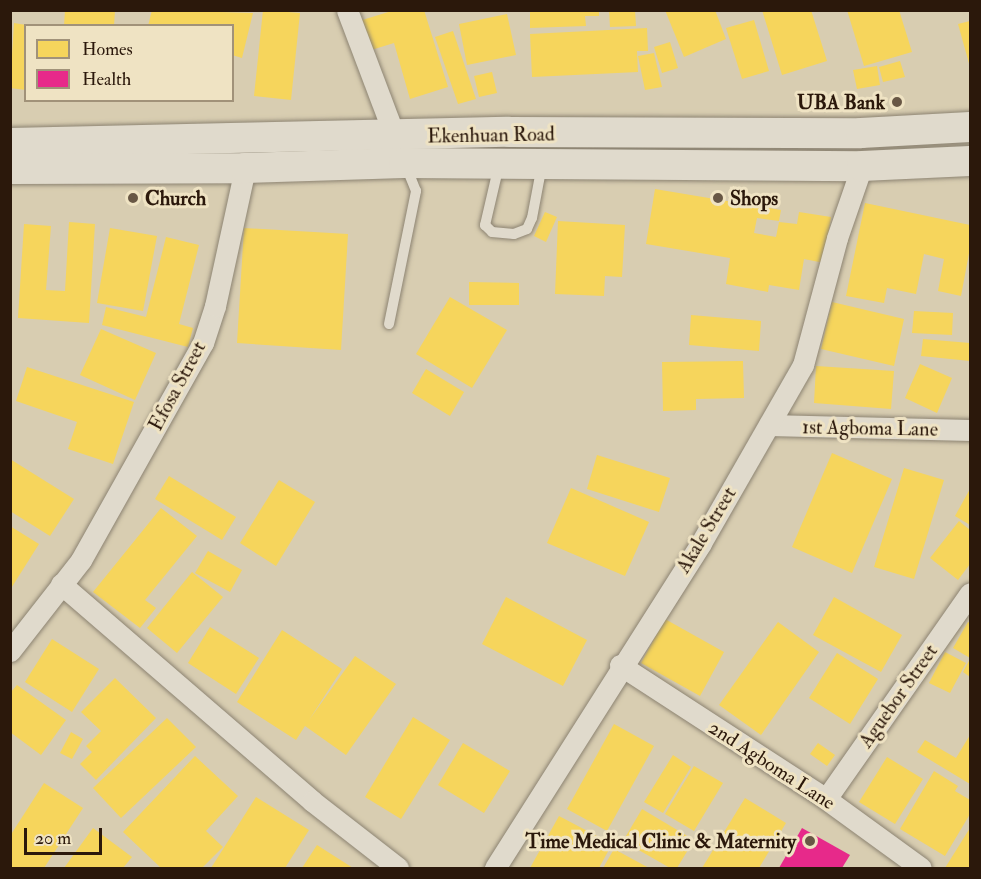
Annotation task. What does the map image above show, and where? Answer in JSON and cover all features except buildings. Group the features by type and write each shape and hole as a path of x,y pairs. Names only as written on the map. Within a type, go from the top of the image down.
{"main road":[{"name":"Ekenhuan Road","path":"10,169 245,168 400,150 509,132 861,133 970,127"},
{"name":"Ekenhuan Road","path":"10,143 400,150 542,165 862,166 970,161"}],"street":[{"path":"347,10 400,150"},
{"name":"Akale Street","path":"495,868 620,665 700,543 803,365 837,238 862,166"},
{"name":"Efosa Street","path":"10,651 81,560 202,343 215,306 245,168"},
{"name":"1st Agboma Lane","path":"769,425 970,430"},
{"path":"61,584 312,801 398,868"},
{"name":"Aguebor Street","path":"826,799 970,593"},
{"name":"2nd Agboma Lane","path":"620,665 826,799 921,868"}],"lane":[{"path":"389,324 416,191 400,150"},
{"path":"500,162 485,225 492,232 514,234 526,229 532,218 542,165"}],"place":[{"name":"UBA Bank","path":"897,102"},
{"name":"Church","path":"133,198"},
{"name":"Shops","path":"718,198"},
{"name":"Time Medical Clinic & Maternity","path":"810,841"}]}
